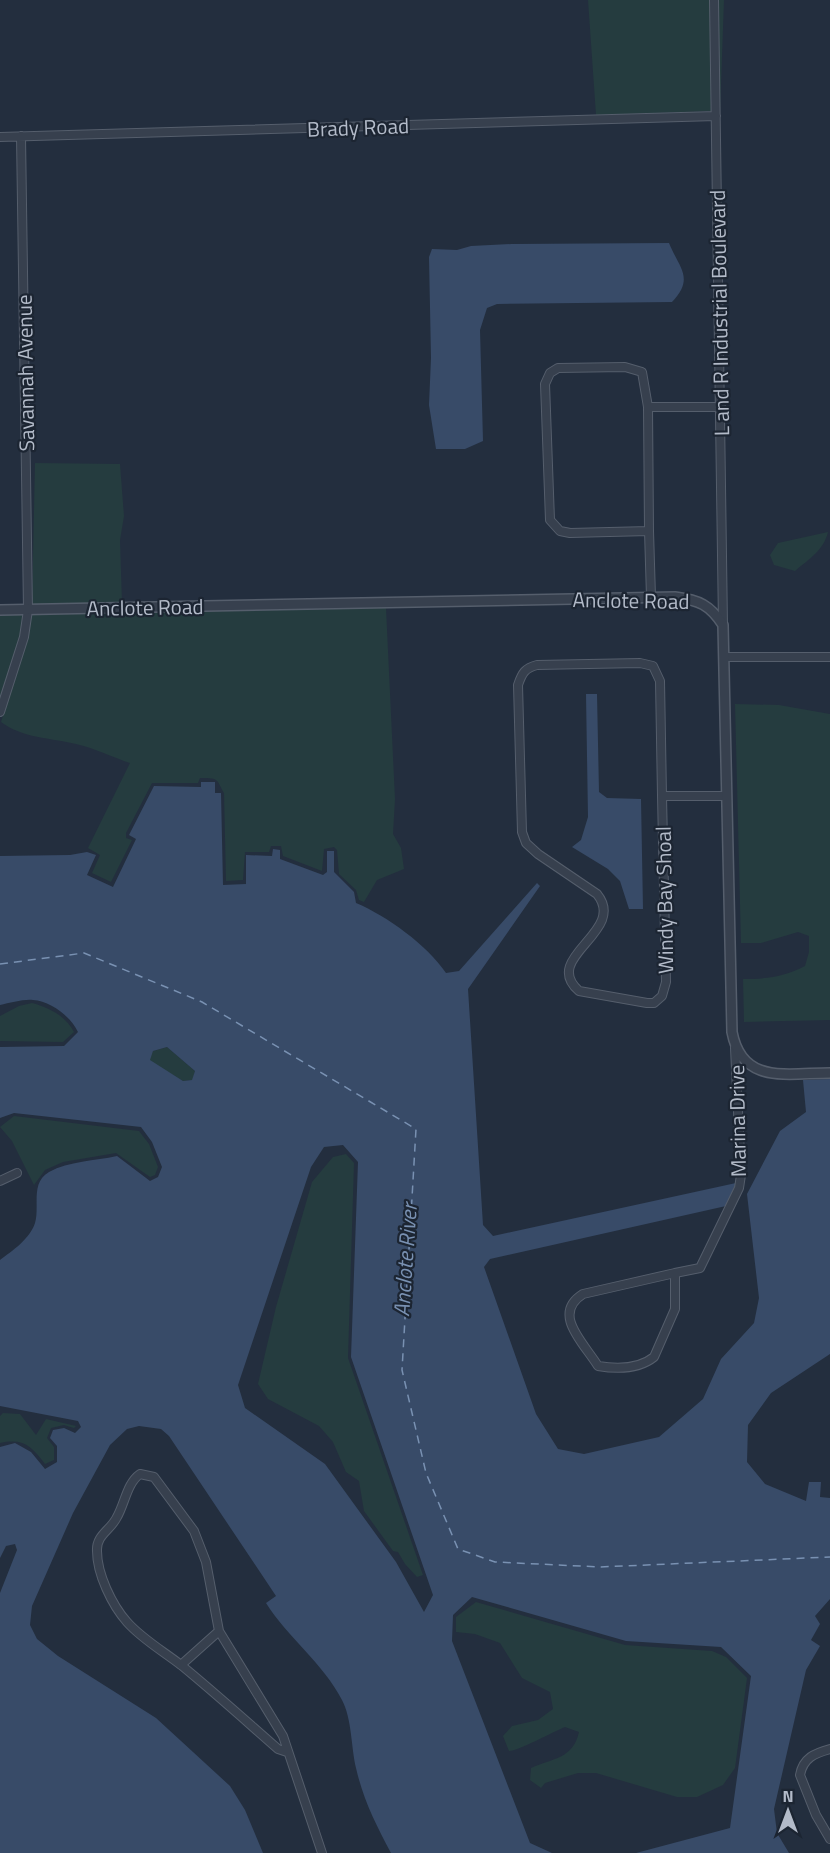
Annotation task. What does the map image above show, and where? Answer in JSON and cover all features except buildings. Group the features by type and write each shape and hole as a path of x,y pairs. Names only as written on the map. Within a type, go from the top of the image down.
{"street":[{"name":"L and R Industrial Boulevard","path":"714,0 723,625"},
{"name":"Brady Road","path":"0,137 716,116"},
{"name":"Savannah Avenue","path":"0,712 24,637 28,610 21,136"},
{"path":"649,531 570,533 554,527 549,511 545,384 550,373 558,368 636,368 645,378 648,407 651,597"},
{"path":"648,407 721,407"},
{"name":"Anclote Road","path":"0,610 651,597 696,599 708,605 723,625"},
{"path":"723,625 732,1032 735,1048 743,1060 753,1068 779,1073 830,1073"},
{"path":"725,657 830,657"},
{"name":"Windy Bay Shoal","path":"640,663 653,666 660,681 662,796 666,982 662,996 654,1004 647,1004 579,991 568,976 570,966 606,916 605,903 597,894 538,854 526,843 522,832 518,685 528,667 640,663"},
{"name":"Windy Bay Shoal","path":"662,796 727,796"},
{"name":"Marina Drive","path":"675,1273 675,1309 654,1357 648,1363 615,1369 598,1366 570,1323 567,1310 572,1301 583,1294 675,1273 700,1268 729,1210 741,1175 735,1048"},
{"path":"0,1181 17,1173"},
{"path":"287,1752 278,1749 125,1620 99,1566 96,1550 99,1539 115,1522 129,1486 140,1474 154,1477 194,1531 206,1562 219,1631 283,1736 322,1853"},
{"path":"181,1665 219,1631"},
{"path":"830,1749 815,1754 802,1768 801,1783 830,1839"}],"green space":[{"path":"588,0 710,0 712,111 596,115"},
{"path":"718,0 724,0 720,114"},
{"path":"35,463 120,464 124,516 120,540 122,603 32,605"},
{"path":"828,532 819,549 795,571 774,565 770,555 778,543"},
{"path":"386,608 395,799 393,834 401,848 404,869 377,880 364,902 359,900 356,890 339,874 337,850 334,847 324,849 322,871 283,856 281,846 271,846 269,852 245,852 243,880 226,881 224,793 217,781 211,779 200,778 198,783 152,783 126,833 126,838 132,840 111,882 92,873 100,855 88,848 130,763 83,746 27,734 1,722 28,638 32,614"},
{"path":"24,614 20,636 0,698 0,615"},
{"path":"735,704 779,705 830,714 830,1020 744,1022 743,979 775,977 805,966 809,952 809,936 798,932 761,943 741,943"},
{"path":"32,1003 56,1013 71,1026 74,1032 63,1042 0,1041 0,1016 19,1006"},
{"path":"167,1047 195,1071 193,1080 183,1081 149,1061 153,1051"},
{"path":"14,1116 139,1131 149,1144 158,1167 155,1175 150,1177 116,1153 63,1162 45,1170 34,1185 12,1141 0,1127"},
{"path":"346,1154 354,1163 348,1358 423,1575 417,1577 398,1552 393,1551 364,1511 359,1481 346,1472 333,1442 319,1426 268,1399 258,1384 276,1307 312,1182 333,1157"},
{"path":"3,1413 20,1414 36,1435 46,1419 76,1426 74,1428 64,1425 51,1428 47,1438 54,1447 54,1460 45,1464 26,1445 15,1442 0,1443 0,1416"},
{"path":"476,1602 625,1645 712,1651 726,1657 747,1678 735,1768 723,1785 697,1797 677,1797 596,1773 578,1773 545,1783 541,1788 530,1780 531,1768 567,1753 576,1741 579,1732 565,1727 528,1745 509,1751 503,1736 512,1726 538,1720 553,1709 550,1692 522,1678 500,1643 475,1634 456,1632 456,1617"}],"water":[{"path":"669,243 684,279 679,294 672,302 497,304 487,308 480,330 483,441 465,449 436,449 429,405 431,358 429,257 432,249 457,250 471,246 512,244"},
{"path":"586,694 597,694 599,792 607,798 641,799 643,909 629,909 620,881 608,869 572,847 581,840 588,817"},
{"name":"Anclote River","path":"201,782 215,782 215,793 221,793 223,885 246,884 246,855 272,856 273,849 280,850 280,859 323,875 327,872 327,851 334,851 334,872 354,892 356,903 406,932 438,962 446,973 459,971 537,883 540,886 468,989 483,1225 493,1236 736,1183 726,1206 490,1259 484,1267 536,1414 558,1449 584,1454 659,1437 703,1399 721,1359 754,1323 759,1298 747,1194 780,1131 806,1112 803,1080 830,1079 830,1354 771,1393 748,1425 747,1462 765,1484 806,1501 809,1482 821,1482 820,1497 830,1498 830,1599 815,1616 820,1624 811,1640 820,1646 806,1670 774,1809 777,1833 789,1853 636,1853 730,1828 751,1676 721,1647 626,1641 472,1597 453,1615 452,1641 530,1843 552,1853 391,1853 362,1790 354,1760 348,1716 342,1700 325,1674 284,1628 266,1603 276,1596 169,1436 161,1429 139,1426 127,1429 110,1445 73,1513 32,1606 30,1625 37,1639 58,1656 156,1718 230,1786 245,1810 263,1853 0,1853 0,1593 17,1550 15,1544 6,1546 0,1558 0,1447 15,1443 31,1452 45,1469 57,1462 57,1446 50,1438 53,1430 64,1428 75,1433 81,1427 78,1421 0,1406 0,1260 20,1244 33,1229 39,1182 49,1172 74,1163 117,1156 150,1181 158,1177 162,1167 152,1142 141,1127 14,1113 0,1118 0,1047 64,1046 78,1032 65,1016 47,1003 29,1000 0,1005 0,856 70,855 87,852 96,855 87,875 113,887 136,839 129,835 154,786 201,787","holes":["167,1047 195,1071 192,1080 183,1081 150,1060 153,1051","343,1145 358,1162 351,1357 433,1595 424,1612 396,1562 325,1464 245,1408 238,1385 311,1167 324,1147"]}],"ferry route":[{"path":"0,964 84,953 202,1002 416,1129 402,1370 426,1473 458,1549 495,1562 600,1567 830,1557"}]}
